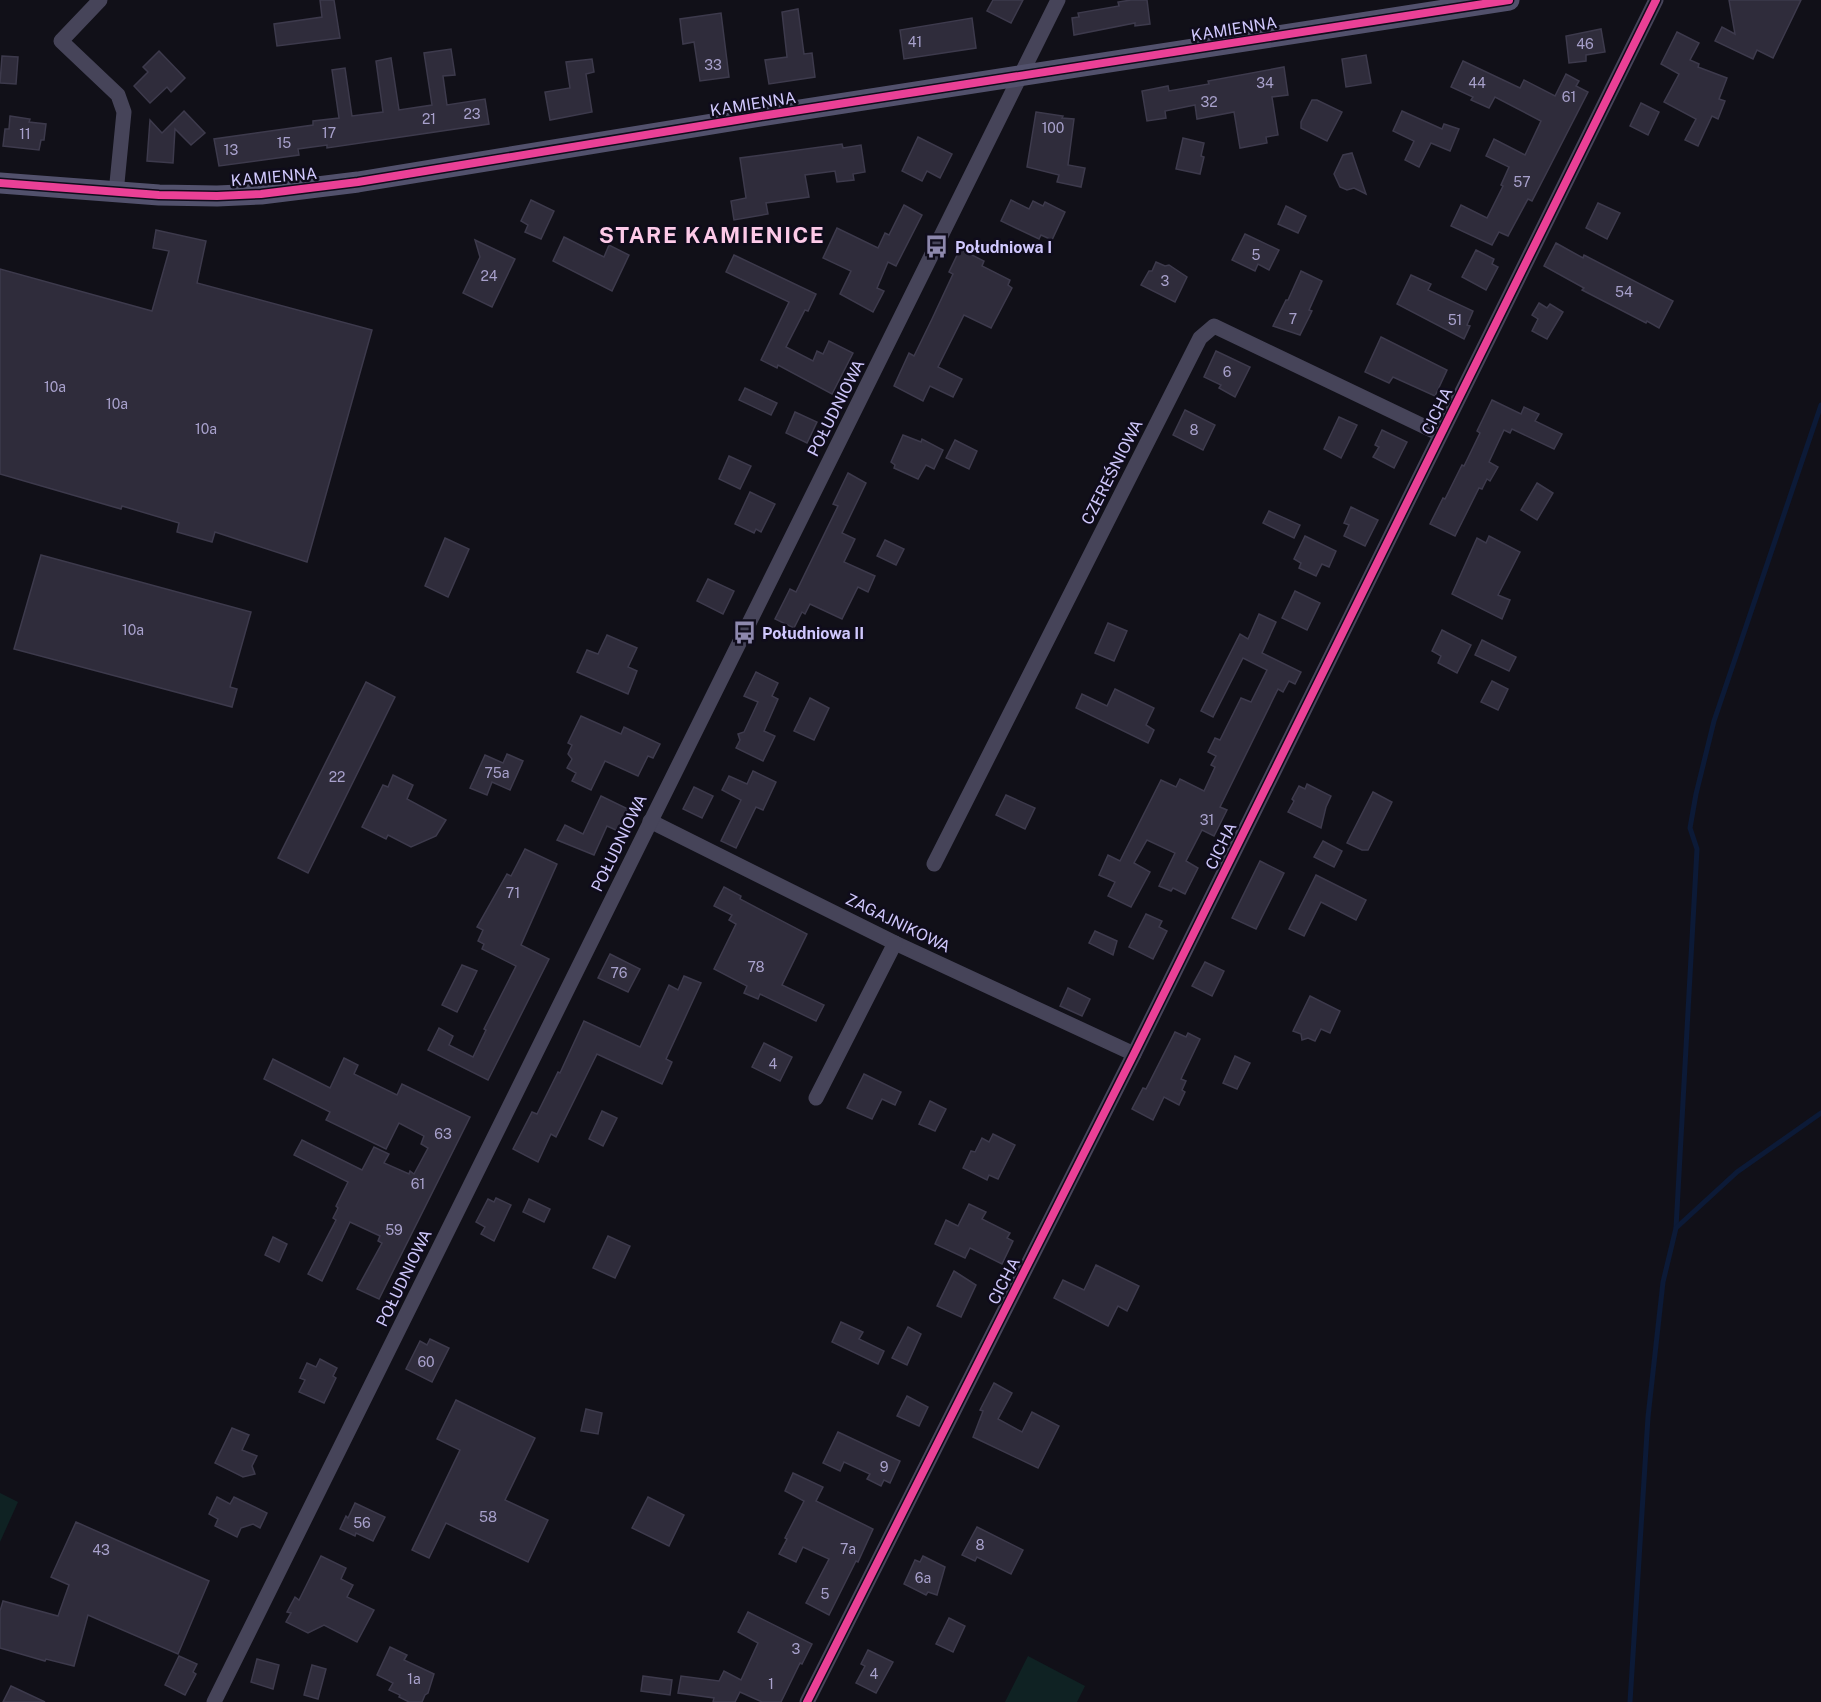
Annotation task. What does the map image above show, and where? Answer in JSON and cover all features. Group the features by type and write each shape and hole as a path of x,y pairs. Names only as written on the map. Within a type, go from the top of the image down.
{"street":[{"path":"100,0 61,41 118,95 124,112 116,193"},
{"name":"POŁUDNIOWA","path":"216,1702 1058,0"},
{"name":"KAMIENNA","path":"0,183 159,195 261,194 358,182 1509,0"},
{"name":"CICHA","path":"807,1702 1134,1054 1656,0"},
{"name":"CZEREŚNIOWA","path":"934,864 1200,338 1207,330 1214,326 1440,434"},
{"name":"ZAGAJNIKOWA","path":"650,821 895,943 1134,1054"},
{"path":"816,1098 895,943"}],"green space":[{"path":"0,1493 18,1502 0,1542"},
{"path":"1028,1656 1085,1686 1077,1702 1005,1702"}],"building":[{"path":"320,0 334,0 340,38 277,46 274,24 322,17"},
{"path":"993,0 1023,0 1011,23 987,11"},
{"path":"1147,0 1150,24 1135,26 1135,23 1074,35 1072,18 1079,17 1078,13 1119,6 1118,2"},
{"path":"1729,0 1801,0 1773,58 1757,50 1753,59 1715,41 1722,27 1735,34"},
{"path":"798,9 804,54 812,53 815,77 769,84 765,60 787,57 782,12"},
{"path":"721,13 729,77 700,81 694,42 683,44 680,19"},
{"path":"972,18 976,48 904,59 900,30"},
{"path":"1601,29 1605,52 1586,55 1586,61 1569,63 1566,36"},
{"path":"1677,32 1699,43 1690,60 1699,64 1698,67 1727,78 1719,99 1725,101 1718,119 1712,116 1698,146 1685,140 1696,119 1664,102 1679,74 1661,64"},
{"path":"451,49 455,75 443,76 447,105 485,99 489,124 327,148 327,145 298,149 299,155 219,166 214,139 313,125 313,121 339,118 332,70 345,68 352,116 383,112 376,61 391,58 399,110 432,105 424,53"},
{"path":"159,51 185,78 171,92 167,87 150,103 134,86 148,72 143,67"},
{"path":"1366,55 1371,83 1346,87 1342,59"},
{"path":"2,56 18,57 16,84 0,83"},
{"path":"592,59 594,72 586,74 592,112 550,120 545,92 570,88 566,62"},
{"path":"1463,61 1520,88 1524,80 1555,96 1566,74 1579,81 1576,86 1588,92 1532,201 1528,199 1508,236 1499,232 1492,245 1451,226 1461,205 1487,218 1503,186 1501,185 1509,167 1486,156 1494,139 1525,155 1541,121 1495,97 1489,108 1471,100 1473,97 1451,87"},
{"path":"1284,67 1288,95 1272,97 1278,135 1266,137 1267,143 1240,148 1234,112 1197,119 1195,105 1165,111 1166,118 1147,121 1142,91 1168,86 1169,91 1209,84 1208,81"},
{"path":"1312,100 1317,100 1342,112 1327,141 1301,128 1301,122"},
{"path":"1641,103 1659,112 1648,135 1630,126"},
{"path":"184,111 205,133 191,145 175,129 173,163 147,161 150,120 162,133"},
{"path":"1402,111 1442,129 1444,124 1459,129 1450,151 1431,143 1419,167 1405,160 1414,141 1393,131"},
{"path":"1036,112 1074,119 1068,165 1085,168 1081,187 1057,182 1059,175 1027,167"},
{"path":"10,116 46,124 44,140 41,140 39,150 3,146 5,129 9,129"},
{"path":"918,137 952,154 940,178 927,171 922,181 902,171"},
{"path":"1183,138 1204,143 1200,174 1176,169"},
{"path":"842,144 843,148 861,145 865,172 853,174 854,180 837,182 835,171 805,175 809,197 766,203 768,214 734,220 731,201 746,198 740,158"},
{"path":"1352,153 1366,194 1354,188 1347,190 1340,187 1334,174 1343,155"},
{"path":"531,200 554,211 541,239 525,232 528,225 521,221"},
{"path":"1011,200 1029,209 1033,201 1043,206 1045,202 1065,212 1052,240 1041,235 1039,239 1001,221"},
{"path":"1598,203 1620,213 1607,239 1586,228"},
{"path":"904,205 922,215 896,266 888,262 877,288 884,291 873,312 840,294 851,271 823,258 837,228 878,248 885,233 889,235"},
{"path":"1286,206 1306,216 1298,233 1278,224"},
{"path":"156,230 206,241 197,283 372,330 307,562 215,532 212,542 177,532 179,523 122,506 121,509 0,474 0,269 152,311 169,251 153,248"},
{"path":"1245,234 1279,250 1269,270 1258,264 1255,271 1232,260"},
{"path":"564,237 604,257 609,245 629,255 612,291 553,261"},
{"path":"475,240 515,259 492,307 463,293 480,257"},
{"path":"1556,243 1673,301 1659,328 1582,290 1584,288 1544,266"},
{"path":"960,249 984,261 982,266 1010,280 1008,285 1012,288 991,328 964,315 938,367 962,379 953,397 930,386 923,401 894,386 909,353 914,356 932,319 953,274 949,272"},
{"path":"1476,250 1494,259 1492,264 1498,267 1486,290 1462,277"},
{"path":"734,255 816,294 786,347 813,361 817,351 823,354 829,341 853,353 832,394 778,365 777,368 761,360 789,302 726,272"},
{"path":"1156,262 1165,266 1169,265 1187,277 1175,302 1141,285"},
{"path":"1301,271 1322,281 1309,310 1312,311 1300,335 1273,326"},
{"path":"1411,275 1431,284 1428,290 1473,311 1464,339 1397,304"},
{"path":"1539,303 1547,308 1550,304 1563,312 1547,339 1532,331 1538,319 1532,315"},
{"path":"1381,337 1447,370 1435,396 1393,377 1389,383 1365,372"},
{"path":"1216,351 1250,367 1235,397 1219,388 1221,385 1204,377"},
{"path":"745,388 777,403 771,415 739,400"},
{"path":"1492,400 1521,414 1524,407 1539,414 1535,421 1562,434 1554,449 1512,429 1510,433 1504,430 1489,462 1498,467 1490,481 1487,479 1482,489 1479,488 1455,536 1430,524 1462,465 1464,466 1480,433 1477,431"},
{"path":"1185,410 1215,425 1203,450 1173,435"},
{"path":"795,412 817,422 807,443 786,433"},
{"path":"1339,417 1357,425 1341,458 1324,449"},
{"path":"1382,430 1407,442 1394,468 1373,457 1379,447 1375,445"},
{"path":"903,435 921,442 922,439 943,450 934,469 926,465 918,479 894,468 895,465 891,462"},
{"path":"955,440 977,451 969,469 946,458"},
{"path":"729,456 751,466 740,489 719,479"},
{"path":"848,473 866,483 842,533 855,539 844,562 875,576 868,592 858,587 842,619 810,604 805,614 802,612 794,628 775,619 790,589 796,592 838,506 833,504"},
{"path":"1537,483 1553,493 1537,520 1521,510"},
{"path":"750,492 775,504 761,532 756,529 754,533 735,524"},
{"path":"1351,507 1378,520 1365,546 1344,536 1349,525 1344,523"},
{"path":"1269,511 1300,525 1294,538 1263,523"},
{"path":"1305,536 1336,551 1329,567 1322,564 1316,576 1299,568 1301,563 1294,559"},
{"path":"1489,536 1520,552 1498,595 1510,600 1502,619 1452,594 1477,538 1486,543"},
{"path":"445,538 469,549 448,597 425,586"},
{"path":"885,540 904,549 896,565 877,556"},
{"path":"41,555 251,612 230,687 237,689 232,707 14,649"},
{"path":"708,579 734,591 723,614 697,601"},
{"path":"1295,591 1320,603 1307,630 1282,618"},
{"path":"1259,614 1276,622 1262,653 1301,672 1295,684 1289,681 1283,692 1278,689 1220,807 1227,810 1214,836 1202,830 1186,861 1198,868 1185,894 1173,888 1171,891 1159,886 1175,853 1147,840 1134,863 1150,872 1131,907 1108,896 1115,882 1099,875 1108,855 1120,861 1161,780 1176,787 1180,779 1204,791 1215,767 1211,765 1216,756 1208,752 1215,738 1220,740 1241,698 1251,702 1267,670 1243,658 1213,717 1201,711 1240,634 1248,639"},
{"path":"1108,623 1127,631 1114,661 1095,653"},
{"path":"1442,630 1471,645 1457,673 1438,663 1441,656 1432,651"},
{"path":"607,635 637,648 628,667 637,671 628,694 577,672 587,650 598,654"},
{"path":"1482,640 1516,657 1509,671 1475,655"},
{"path":"756,672 778,683 772,696 778,699 764,731 775,736 763,761 736,748 740,740 738,734 744,732 758,702 744,696"},
{"path":"1492,681 1508,689 1498,710 1481,702"},
{"path":"366,682 395,697 308,873 278,858"},
{"path":"1115,689 1154,708 1146,725 1154,730 1148,743 1076,708 1082,694 1107,706"},
{"path":"810,698 829,708 814,740 794,731"},
{"path":"581,716 621,734 624,727 660,744 653,758 648,756 638,776 605,761 591,790 572,781 576,773 567,768 572,759 568,754 572,745 568,743"},
{"path":"507,754 523,761 510,790 492,782 487,795 470,788 485,755 503,763"},
{"path":"753,771 776,782 763,810 756,807 736,848 721,841 741,800 722,790 729,776 747,784"},
{"path":"393,775 413,785 407,799 446,820 436,836 411,847 388,835 386,839 362,827 383,785 388,787"},
{"path":"1307,784 1331,796 1321,828 1288,812 1299,786 1305,789"},
{"path":"694,787 713,796 702,818 683,809"},
{"path":"1373,792 1392,802 1368,850 1362,850 1347,843"},
{"path":"1006,795 1035,808 1025,829 996,815"},
{"path":"601,796 628,809 618,831 607,826 594,855 557,840 565,825 583,834"},
{"path":"1323,841 1342,851 1334,867 1314,857"},
{"path":"525,849 557,864 521,945 549,959 488,1080 428,1050 439,1028 453,1036 449,1045 473,1057 486,1030 484,1029 516,966 482,949 484,944 478,941 483,930 477,927 507,874 511,876"},
{"path":"1260,861 1284,873 1256,929 1232,918"},
{"path":"1316,875 1366,900 1356,920 1321,902 1304,936 1289,929"},
{"path":"724,887 741,896 740,899 807,934 782,985 824,1005 816,1021 760,994 758,999 744,993 747,986 714,969 736,924 729,920 732,915 714,906"},
{"path":"1146,914 1162,921 1159,927 1167,931 1153,959 1129,947"},
{"path":"1095,931 1117,941 1113,955 1089,943"},
{"path":"610,954 640,969 628,992 598,978"},
{"path":"1205,962 1224,971 1212,996 1192,986"},
{"path":"462,965 477,971 457,1012 442,1005"},
{"path":"684,976 701,983 666,1059 672,1062 662,1084 597,1054 556,1137 551,1134 538,1162 513,1149 532,1112 537,1114 558,1072 560,1073 584,1021 640,1047 669,985 678,990"},
{"path":"1068,988 1090,999 1082,1016 1060,1006"},
{"path":"1310,996 1340,1011 1330,1033 1321,1029 1315,1041 1308,1038 1302,1040 1301,1034 1293,1031"},
{"path":"1175,1032 1186,1037 1188,1033 1200,1039 1181,1079 1186,1081 1182,1090 1185,1092 1179,1105 1164,1097 1153,1120 1132,1109 1143,1088 1146,1089"},
{"path":"764,1043 792,1057 780,1081 752,1067"},
{"path":"1235,1056 1250,1063 1237,1089 1223,1083"},
{"path":"344,1058 358,1065 354,1074 397,1095 402,1084 470,1117 379,1299 357,1289 382,1243 378,1241 380,1236 350,1222 322,1281 308,1274 336,1220 333,1218 338,1208 336,1206 348,1182 294,1155 302,1140 362,1170 374,1147 389,1154 384,1163 414,1174 428,1148 421,1144 424,1136 399,1123 386,1149 326,1120 330,1112 264,1079 273,1059 330,1088"},
{"path":"864,1074 901,1092 895,1105 882,1099 872,1119 847,1108"},
{"path":"930,1101 946,1109 935,1131 919,1124"},
{"path":"602,1111 617,1118 603,1146 589,1139"},
{"path":"993,1134 1015,1145 998,1179 989,1175 987,1180 963,1168 971,1151 975,1152 982,1138 989,1142"},
{"path":"496,1198 511,1205 494,1241 481,1234 485,1227 476,1222 488,1199 494,1202"},
{"path":"529,1199 550,1209 544,1222 523,1212"},
{"path":"969,1204 986,1212 982,1219 1010,1233 1007,1238 1013,1241 1002,1264 970,1248 965,1258 935,1244 946,1220 958,1226"},
{"path":"608,1236 630,1246 615,1278 593,1268"},
{"path":"273,1237 287,1244 279,1262 265,1255"},
{"path":"1096,1265 1139,1286 1127,1311 1118,1306 1108,1326 1054,1298 1063,1280 1084,1290"},
{"path":"954,1271 976,1285 961,1317 937,1306"},
{"path":"841,1322 863,1332 859,1339 884,1351 878,1364 832,1342"},
{"path":"908,1327 921,1334 907,1365 892,1358"},
{"path":"430,1339 449,1348 432,1382 406,1369 420,1341 427,1345"},
{"path":"320,1359 337,1368 333,1376 336,1378 324,1403 299,1392 305,1380 300,1378 307,1363 316,1367"},
{"path":"994,1383 1012,1393 998,1419 1022,1432 1032,1412 1059,1426 1038,1468 973,1437 983,1411 980,1410"},
{"path":"907,1396 928,1407 919,1426 897,1416"},
{"path":"456,1400 535,1438 505,1500 548,1520 528,1562 446,1523 429,1558 412,1550 460,1450 437,1439"},
{"path":"586,1409 602,1413 598,1434 581,1431"},
{"path":"232,1428 249,1435 242,1450 257,1456 252,1466 255,1474 243,1477 215,1463"},
{"path":"838,1432 900,1461 890,1483 884,1480 881,1486 867,1479 870,1474 844,1462 840,1471 823,1463"},
{"path":"793,1473 823,1487 816,1501 873,1529 829,1615 806,1603 829,1559 803,1547 796,1562 779,1554 804,1501 785,1491"},
{"path":"217,1497 230,1504 234,1497 267,1513 260,1528 253,1524 241,1528 237,1537 215,1526 218,1519 209,1514"},
{"path":"648,1497 684,1515 669,1546 632,1528"},
{"path":"355,1503 385,1517 373,1541 340,1529"},
{"path":"76,1522 209,1581 178,1654 88,1615 74,1666 46,1659 45,1661 0,1648 0,1611 3,1601 58,1616 69,1585 51,1577"},
{"path":"977,1527 1023,1550 1011,1574 977,1557 975,1561 962,1555"},
{"path":"321,1556 346,1568 341,1579 353,1585 347,1597 374,1610 357,1642 324,1625 308,1633 286,1622 291,1613 287,1612 295,1597 299,1600"},
{"path":"923,1556 945,1567 937,1595 928,1592 926,1595 904,1584 915,1560 920,1562"},
{"path":"748,1612 812,1644 781,1702 762,1702 740,1692 735,1702 713,1702 714,1698 678,1693 681,1676 719,1681 724,1671 741,1680 758,1643 738,1632"},
{"path":"949,1618 965,1626 953,1652 936,1644"},
{"path":"390,1647 407,1655 404,1660 434,1674 428,1693 422,1702 409,1702 399,1697 400,1695 389,1690 393,1683 377,1675"},
{"path":"868,1650 893,1662 876,1693 856,1683 865,1666 861,1664"},
{"path":"179,1656 197,1664 193,1672 196,1674 185,1695 165,1685"},
{"path":"257,1659 279,1665 273,1689 251,1682"},
{"path":"312,1665 326,1669 318,1699 304,1695"},
{"path":"643,1676 672,1680 670,1695 641,1691"},
{"path":"11,1686 45,1702 3,1702"}],"waterway":[{"path":"1676,1228 1697,849 1690,828 1714,721 1821,405"},
{"path":"1630,1702 1648,1417 1663,1282 1676,1228 1737,1172 1821,1113"}],"cycle path":[{"path":"0,183 159,195 261,194 358,182 761,116 1509,0"},
{"path":"807,1702 1134,1054 1656,0"}],"place":[{"name":"Południowa I","path":"937,247"},
{"name":"Południowa II","path":"744,633"}],"district":[{"name":"STARE KAMIENICE","path":"712,235"}]}
